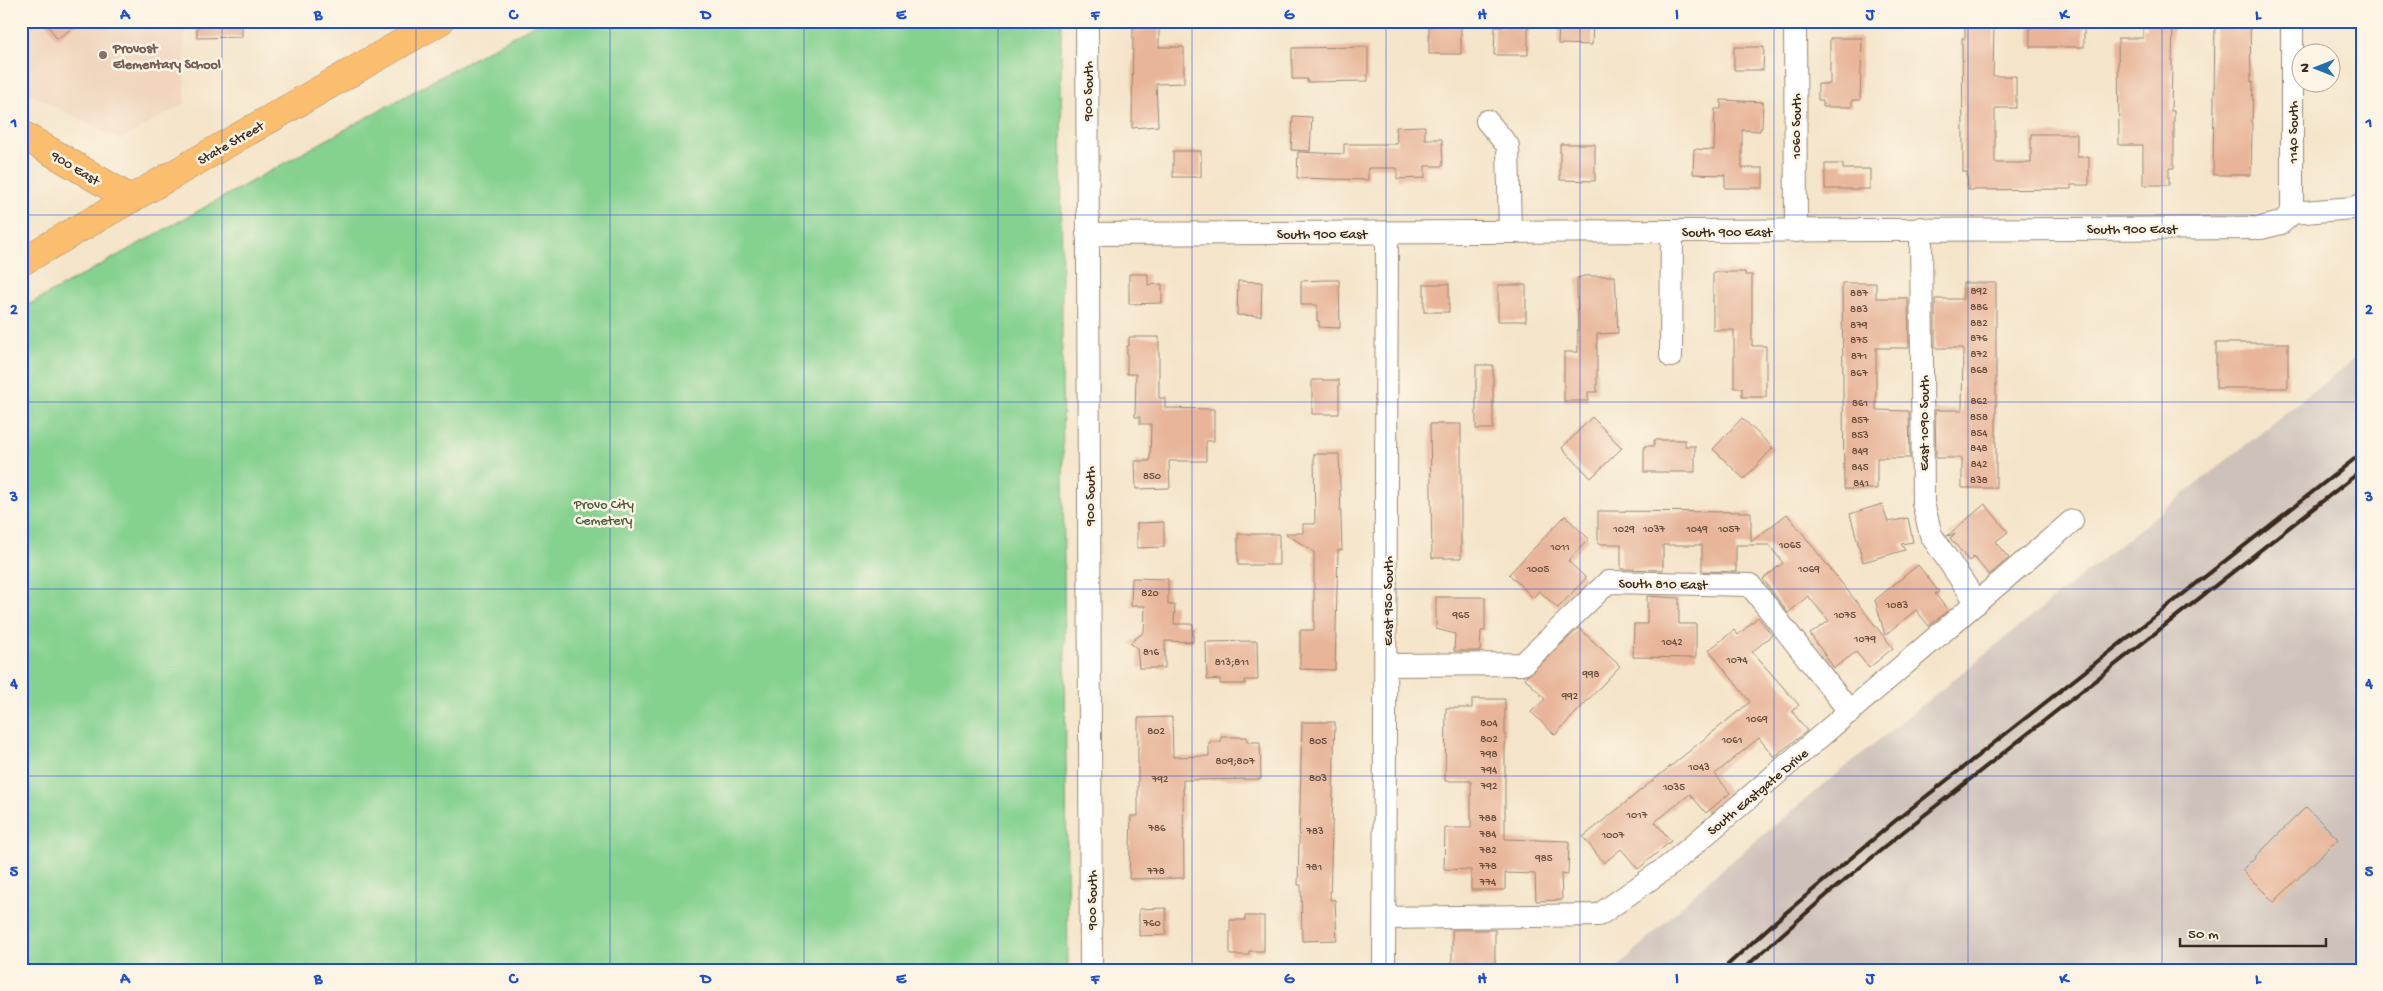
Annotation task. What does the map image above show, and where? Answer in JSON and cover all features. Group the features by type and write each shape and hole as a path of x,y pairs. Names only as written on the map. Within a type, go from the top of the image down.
{"main road":[{"name":"State Street","path":"21,262 440,21"},
{"name":"900 East","path":"21,134 131,199"}],"street":[{"name":"900 South","path":"1087,21 1091,970"},
{"name":"1060 South","path":"1795,21 1796,231"},
{"name":"1140 South","path":"2292,21 2292,213"},
{"path":"1487,121 1508,146 1510,232"},
{"name":"South 900 East","path":"1087,234 1796,231 1921,228 2262,228 2281,223 2292,213 2362,205"},
{"name":"East 1090 South","path":"1921,228 1923,503 1931,535 1977,603"},
{"path":"1671,356 1672,231"},
{"name":"East 950 South","path":"1384,970 1387,665 1387,233"},
{"name":"South Eastgate Drive","path":"1385,918 1599,915 1670,865 2072,521"},
{"name":"South 810 East","path":"1387,665 1523,664 1608,582 1750,585 1850,712"}],"shaded area":[{"name":"Provost Elementary School","path":"21,21 184,21 185,103 120,140 21,89"},
{"path":"2362,353 2362,970 1615,970 1707,882 1806,799 2157,515"}],"green space":[{"name":"Provo City Cemetery","path":"541,21 1061,21 1062,363 1068,970 21,970 21,309"}],"building":[{"path":"45,21 82,21 57,39"},
{"path":"197,21 242,21 242,37 197,38"},
{"path":"1133,21 1159,21 1159,47 1184,47 1184,83 1156,84 1158,126 1132,128"},
{"path":"1429,21 1453,21 1453,27 1461,27 1461,54 1429,54"},
{"path":"1503,21 1528,21 1528,55 1494,55 1495,27 1503,27"},
{"path":"1559,21 1593,21 1592,45 1558,44"},
{"path":"1965,21 1994,21 1993,76 2016,76 2016,108 1995,108 1995,163 2031,163 2031,134 2077,134 2077,157 2089,157 2089,185 2071,185 2071,189 1968,190 1967,172 1963,172 1962,38 1965,38"},
{"path":"2030,21 2084,21 2084,47 2030,47"},
{"path":"2147,21 2173,21 2171,111 2174,111 2174,168 2169,168 2169,185 2143,185 2143,145 2119,145 2118,38 2143,38 2143,28 2147,28"},
{"path":"2215,21 2250,21 2251,82 2253,82 2251,175 2213,175"},
{"path":"1830,38 1862,38 1860,100 1852,100 1852,107 1823,107 1823,100 1818,100 1818,84 1830,84"},
{"path":"1368,47 1368,81 1307,82 1307,79 1292,79 1292,48"},
{"path":"1734,47 1764,47 1763,70 1734,70"},
{"path":"1721,100 1763,102 1762,128 1760,128 1760,131 1742,130 1742,168 1763,168 1763,188 1725,188 1725,175 1693,174 1694,149 1714,150 1715,109 1721,109"},
{"path":"1293,116 1312,117 1310,151 1291,150"},
{"path":"1425,126 1425,139 1442,139 1443,166 1425,166 1425,178 1397,179 1397,168 1368,168 1368,180 1297,178 1298,152 1344,154 1344,144 1397,144 1396,127"},
{"path":"1560,144 1595,144 1595,181 1560,180"},
{"path":"1173,151 1201,151 1201,177 1173,177"},
{"path":"1825,164 1843,164 1843,169 1870,169 1870,189 1825,189"},
{"path":"1713,272 1745,272 1745,275 1752,275 1752,346 1766,346 1766,397 1742,397 1742,388 1734,388 1734,330 1713,330"},
{"path":"1129,274 1148,274 1148,285 1162,284 1162,303 1129,304"},
{"path":"1584,276 1615,276 1618,333 1597,334 1597,392 1588,392 1588,401 1564,401 1564,352 1578,352 1577,278"},
{"path":"1339,280 1340,328 1319,327 1317,305 1301,305 1301,281"},
{"path":"1238,281 1262,282 1261,316 1237,315"},
{"path":"1842,283 1876,283 1876,298 1908,298 1909,348 1876,348 1876,410 1909,411 1910,458 1877,458 1877,489 1844,489"},
{"path":"1963,283 1996,283 1996,488 1962,488 1962,458 1936,458 1935,410 1962,410 1963,348 1935,348 1935,299 1963,299"},
{"path":"1424,284 1449,284 1449,312 1424,312"},
{"path":"1498,285 1526,285 1526,321 1498,321"},
{"path":"1129,337 1159,337 1159,398 1165,398 1165,408 1214,409 1214,441 1206,441 1206,461 1169,461 1170,488 1136,489 1135,461 1150,461 1151,424 1140,424 1140,417 1135,417 1136,374 1127,374 1127,346 1129,346"},
{"path":"2216,343 2288,343 2288,388 2216,388"},
{"path":"1476,365 1493,365 1493,429 1476,429"},
{"path":"1312,380 1339,380 1339,414 1312,414"},
{"path":"1592,417 1622,448 1591,478 1562,448"},
{"path":"1742,418 1773,448 1744,479 1713,449"},
{"path":"1430,424 1461,424 1461,558 1432,558"},
{"path":"1654,440 1685,440 1685,446 1695,446 1695,472 1644,472 1644,446 1654,446"},
{"path":"1314,454 1339,454 1342,550 1338,550 1335,670 1300,669 1300,630 1314,630 1314,552 1285,533 1303,533 1303,524 1315,524"},
{"path":"1882,504 1888,522 1908,518 1913,542 1901,544 1905,550 1863,562 1850,514"},
{"path":"1985,504 2008,532 1995,542 2009,558 1989,575 1974,557 1969,561 1950,538 1955,534 1947,536"},
{"path":"1598,511 1751,512 1751,542 1787,514 1893,648 1869,668 1856,652 1834,668 1810,634 1829,621 1808,596 1788,613 1763,579 1783,563 1769,545 1736,545 1736,572 1702,571 1702,545 1663,545 1663,570 1621,569 1621,544 1598,544"},
{"path":"1565,516 1589,539 1568,561 1586,578 1558,608 1539,591 1533,598 1509,574"},
{"path":"1164,522 1164,547 1137,548 1137,523"},
{"path":"1238,534 1279,534 1279,565 1238,565"},
{"path":"1918,565 1939,592 1935,594 1948,610 1929,626 1916,610 1885,635 1875,600"},
{"path":"1132,578 1168,579 1168,605 1175,605 1174,624 1193,624 1193,642 1165,641 1165,668 1139,668 1137,648 1130,643 1144,632 1145,606 1131,606"},
{"path":"1647,596 1679,598 1679,624 1696,624 1696,658 1633,657 1634,624 1647,624"},
{"path":"1436,597 1485,597 1485,631 1481,631 1480,651 1454,651 1455,634 1436,629"},
{"path":"1758,617 1772,635 1752,652 1799,705 1792,711 1807,731 1774,757 1759,738 1715,774 1730,793 1706,813 1690,794 1655,822 1671,841 1638,869 1621,849 1604,863 1583,837 1750,702 1709,650 1734,630 1738,635"},
{"path":"1579,628 1620,666 1555,735 1531,712 1545,699 1525,678"},
{"path":"1257,641 1258,680 1245,680 1245,684 1220,684 1220,679 1207,680 1206,642"},
{"path":"1472,699 1505,699 1505,839 1569,841 1568,875 1561,874 1562,900 1536,901 1535,874 1505,873 1505,890 1471,890 1471,870 1444,869 1445,828 1471,828 1471,781 1445,781 1446,708 1472,708"},
{"path":"1172,717 1173,757 1209,756 1209,742 1221,742 1221,737 1247,737 1247,742 1260,742 1261,779 1183,780 1184,878 1129,879 1131,816 1138,816 1138,718"},
{"path":"1302,722 1335,722 1330,900 1335,900 1337,940 1302,941 1301,885 1298,885"},
{"path":"2306,807 2338,839 2274,902 2242,870"},
{"path":"1166,908 1166,935 1139,936 1139,909"},
{"path":"1245,916 1264,916 1264,951 1249,951 1249,955 1230,955 1230,920 1245,920"},
{"path":"1452,930 1495,930 1495,970 1452,970"}],"railway":[{"path":"1722,970 1776,921 1895,821 2362,453"},
{"path":"1742,970 1829,893 1903,832 2362,470"}],"place":[{"name":"Provost Elementary School","path":"103,55"}]}
